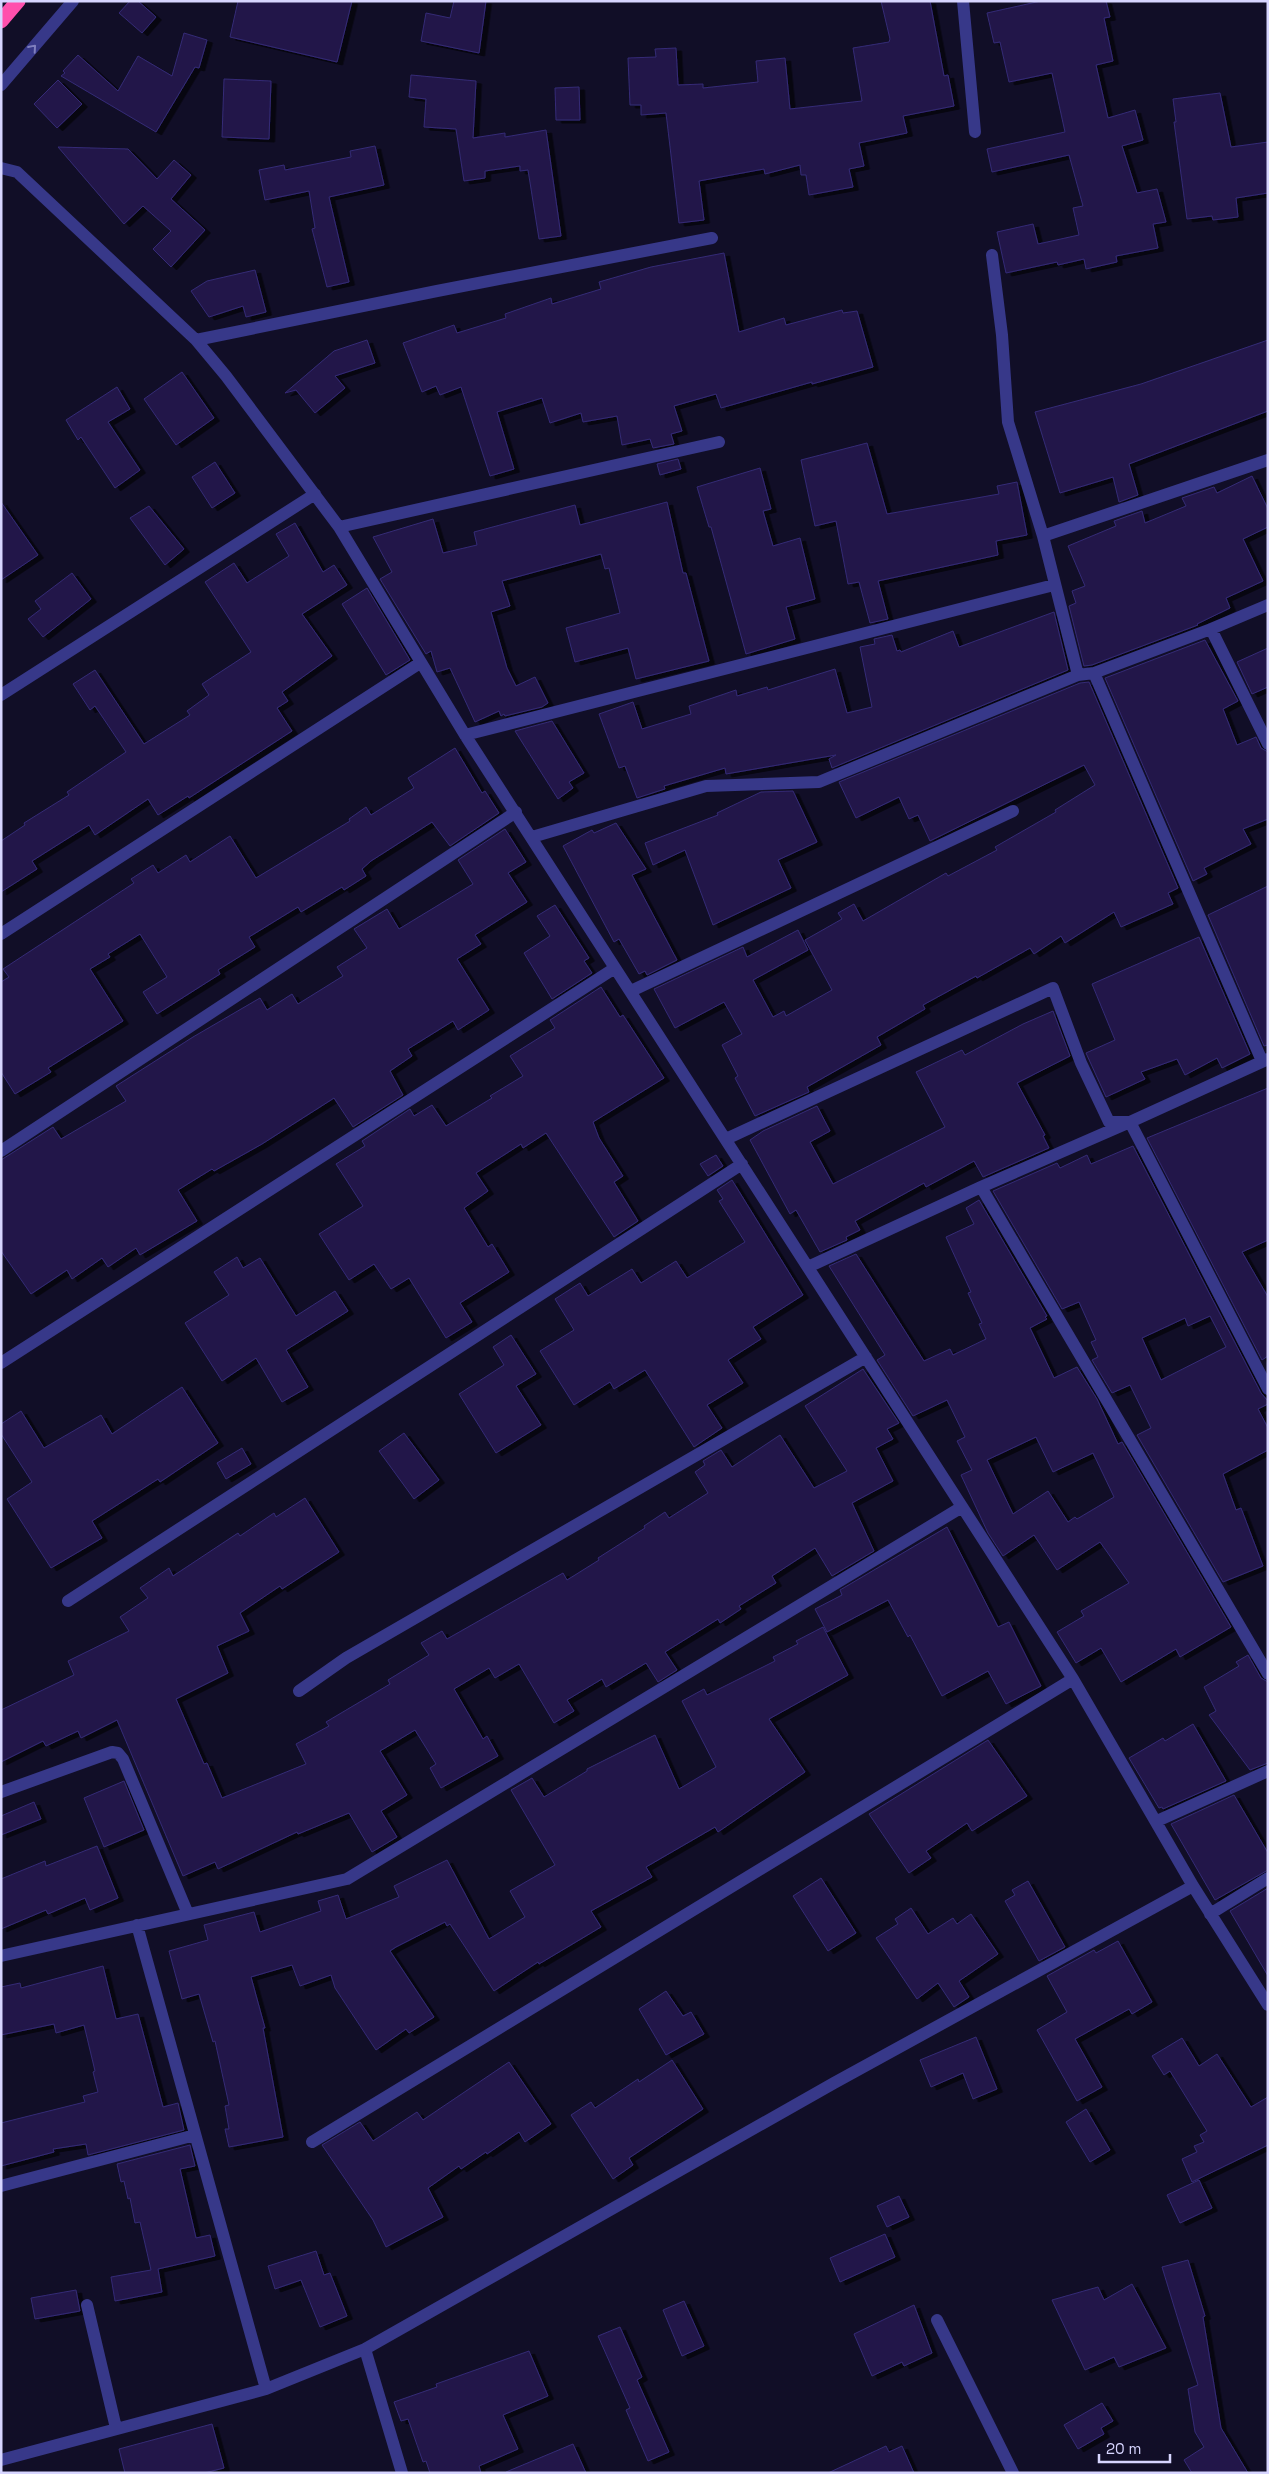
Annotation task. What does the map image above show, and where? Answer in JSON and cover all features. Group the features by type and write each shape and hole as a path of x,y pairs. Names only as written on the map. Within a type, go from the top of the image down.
{"highway":[{"path":"1,21 18,1"}],"street":[{"path":"1,85 73,1"},
{"path":"963,1 975,132"},
{"path":"1,168 17,172 196,340 226,376 339,527 464,735 516,812 1073,1679 1193,1886 1268,2005"},
{"path":"196,340 712,238"},
{"path":"992,255 1002,336 1008,422 1043,536 1078,675"},
{"path":"339,527 719,442"},
{"path":"1043,536 1268,460"},
{"path":"1,695 315,494"},
{"path":"464,735 1054,585"},
{"path":"532,837 706,786 819,782 1078,675 1094,673 1211,629 1268,605"},
{"path":"1211,629 1268,744"},
{"path":"1,934 420,663"},
{"path":"808,1267 1265,1060 1094,673"},
{"path":"1,1151 516,812"},
{"path":"631,991 1013,812"},
{"path":"1,1363 616,968"},
{"path":"726,1139 1053,988 1081,1063 1109,1122 1130,1122"},
{"path":"1130,1122 1268,1389"},
{"path":"68,1601 742,1164"},
{"path":"981,1187 1268,1674"},
{"path":"300,1691 346,1658 866,1358"},
{"path":"1,1956 347,1879 962,1507"},
{"path":"312,2142 1073,1679"},
{"path":"1,1792 112,1752 118,1754 123,1759 188,1914"},
{"path":"1157,1822 1268,1771"},
{"path":"1210,1914 1268,1878"},
{"path":"1,2460 266,2389 364,2349 826,2088 1193,1886"},
{"path":"137,1925 266,2389"},
{"path":"1,2186 194,2135"},
{"path":"87,2305 116,2428"},
{"path":"937,2320 1013,2473"},
{"path":"364,2349 402,2473"}],"building":[{"path":"130,1 138,1 156,17 142,33 119,13"},
{"path":"238,1 352,1 337,62 230,37"},
{"path":"454,1 486,1 479,53 421,41 426,13 450,18"},
{"path":"881,1 930,1 944,76 948,75 954,106 903,116 907,133 859,143 864,166 849,169 853,187 809,195 806,175 801,175 800,165 765,174 764,169 699,181 704,220 679,223 666,113 641,115 641,105 630,105 628,58 656,57 655,49 676,48 678,85 703,84 703,88 758,82 756,61 785,58 790,109 862,101 853,48 889,42 890,39"},
{"path":"1041,1 1106,1 1110,17 1104,18 1113,61 1096,65 1108,118 1135,110 1143,140 1122,146 1137,193 1157,189 1166,222 1153,224 1158,248 1116,256 1117,262 1086,269 1084,259 1058,265 1057,262 1006,273 997,232 1033,224 1038,244 1079,235 1073,208 1083,206 1069,155 992,172 987,149 1065,132 1052,73 1009,82 1000,42 994,43 987,13"},
{"path":"184,33 207,40 199,68 195,67 156,132 61,76 65,73 63,71 78,55 118,91 138,56 172,76"},
{"path":"411,75 476,81 473,138 505,133 505,137 546,130 561,236 539,239 528,170 520,171 520,166 485,171 485,178 464,181 456,129 424,127 426,99 409,97"},
{"path":"224,79 271,81 269,139 222,137"},
{"path":"58,80 82,104 57,128 34,104"},
{"path":"579,87 580,120 556,120 555,88"},
{"path":"1220,93 1231,147 1268,142 1268,193 1236,198 1238,217 1213,220 1212,216 1187,219 1174,122 1176,122 1173,99"},
{"path":"375,146 384,185 329,197 349,282 327,287 312,229 315,228 309,191 265,200 259,170 284,165 285,170 351,157 350,151"},
{"path":"58,147 128,149 157,179 174,160 191,175 171,199 205,230 171,267 153,249 171,231 143,206 124,224"},
{"path":"724,253 739,332 784,318 786,325 842,310 843,313 857,311 873,367 721,408 716,394 674,406 682,431 671,434 674,444 653,448 650,439 622,445 617,416 583,422 581,413 550,423 542,398 497,412 514,469 490,476 461,387 440,395 436,386 422,392 403,343 454,325 457,333 506,318 505,314 551,298 552,304 601,289 599,282 651,267"},
{"path":"255,270 266,312 246,317 243,306 209,317 191,291 207,281"},
{"path":"367,340 375,363 335,376 345,388 315,413 296,390 285,393 334,351"},
{"path":"1268,340 1268,411 1129,464 1138,495 1119,502 1113,477 1060,493 1035,412 1141,384"},
{"path":"182,372 214,418 176,445 144,399"},
{"path":"117,387 130,409 108,422 140,470 115,488 81,437 78,440 66,420"},
{"path":"867,443 887,514 999,494 997,486 1017,482 1027,535 996,541 998,555 878,581 888,619 870,623 859,582 848,584 836,521 815,526 801,460"},
{"path":"678,459 681,469 660,475 657,464"},
{"path":"215,462 235,493 212,508 192,477"},
{"path":"760,468 771,509 763,511 773,546 800,538 815,599 786,607 795,639 746,654 711,527 709,527 697,487"},
{"path":"1252,476 1268,509 1268,527 1243,539 1263,581 1226,598 1230,608 1198,625 1092,665 1084,666 1069,606 1076,603 1072,591 1085,586 1068,546 1116,526 1114,521 1142,511 1145,523 1186,506 1182,498 1214,487 1217,493"},
{"path":"1,502 38,555 1,580"},
{"path":"667,502 683,573 686,573 709,661 636,679 628,648 575,662 566,628 620,613 609,568 605,569 601,554 502,581 510,606 491,612 507,668 516,686 535,677 548,703 542,707 505,716 504,714 501,716 499,711 475,722 450,668 437,672 431,651 426,654 380,579 392,572 373,537 433,519 443,553 477,545 474,532 575,505 580,525"},
{"path":"149,506 184,549 165,565 130,518"},
{"path":"295,523 323,572 334,565 347,585 302,614 332,656 282,692 288,701 277,708 292,731 189,798 188,796 158,815 148,799 95,835 89,825 32,861 37,869 1,892 1,841 25,825 24,823 69,795 67,792 126,752 95,706 90,710 73,684 95,670 144,744 190,715 187,711 209,695 202,684 251,652 205,582 234,563 247,583 289,556 276,534"},
{"path":"72,573 91,599 43,637 28,619 41,609 35,601"},
{"path":"367,588 410,660 386,675 342,604"},
{"path":"1054,612 1068,670 832,768 829,759 836,755 726,774 725,768 664,786 665,789 637,798 625,766 619,768 599,714 633,702 642,729 691,714 689,706 736,690 737,696 767,687 768,690 835,669 847,713 872,707 860,647 875,644 874,639 892,635 897,651 900,650 901,652 953,631 959,647"},
{"path":"1205,640 1238,701 1223,709 1237,745 1256,737 1261,748 1268,752 1268,819 1243,829 1251,844 1204,868 1207,874 1193,881 1105,678"},
{"path":"1268,648 1268,687 1252,694 1237,662"},
{"path":"1089,682 1178,888 1168,893 1173,904 1121,927 1114,912 1065,943 1061,936 1034,954 1030,948 977,978 976,976 923,1005 925,1009 877,1037 881,1045 807,1087 809,1092 755,1116 735,1078 738,1076 722,1045 742,1034 724,1002 675,1028 654,989 743,947 747,957 798,930 808,950 753,980 773,1017 784,1011 786,1016 832,990 805,940 842,919 838,913 854,904 863,921 946,873 948,876 997,850 995,847 1056,812 1055,810 1095,785 1084,765 930,841 918,815 909,819 899,797 856,818 839,782 1080,683"},
{"path":"552,721 584,773 569,782 573,788 558,799 515,731"},
{"path":"455,748 482,793 485,791 499,813 450,846 432,822 371,861 362,869 366,876 344,890 342,887 301,912 298,907 249,937 255,947 218,970 220,974 157,1014 143,992 167,977 140,934 108,954 110,957 90,969 123,1021 48,1068 51,1072 15,1094 1,1072 1,982 9,977 3,969 134,883 131,879 153,865 158,873 186,855 190,862 230,836 256,878 350,821 349,819 366,807 371,815 414,788 408,778"},
{"path":"793,791 817,842 778,860 791,888 713,925 685,850 653,865 645,843 718,815 717,813 761,792"},
{"path":"616,823 646,869 632,875 677,960 647,975 645,971 639,974 619,939 614,942 563,846 592,830 594,833"},
{"path":"505,829 526,862 508,873 527,902 475,935 481,944 457,959 489,1010 458,1030 453,1021 408,1049 412,1056 390,1071 403,1095 353,1127 334,1098 262,1144 214,1171 212,1169 178,1190 197,1221 140,1255 136,1248 108,1267 102,1258 72,1279 67,1270 31,1294 1,1251 1,1160 53,1127 61,1139 126,1101 116,1086 193,1037 260,998 267,1010 292,994 298,1004 343,976 337,967 367,948 354,929 387,909 399,929 473,884 458,860"},
{"path":"1268,886 1268,1045 1264,1046 1208,915"},
{"path":"555,905 589,958 584,961 592,973 552,999 524,953 550,936 537,916"},
{"path":"1199,937 1250,1054 1222,1068 1217,1058 1185,1075 1177,1059 1141,1072 1145,1079 1106,1097 1086,1053 1115,1040 1092,984"},
{"path":"601,987 620,1017 623,1015 664,1078 593,1122 599,1138 623,1176 614,1182 638,1221 614,1237 546,1133 523,1148 521,1144 476,1173 488,1191 464,1208 488,1247 492,1244 509,1272 460,1303 472,1322 446,1338 409,1278 391,1289 374,1264 349,1280 319,1234 363,1206 336,1164 365,1146 362,1141 410,1109 414,1116 432,1105 446,1126 492,1098 490,1096 523,1076 510,1056 555,1028 550,1020"},
{"path":"1053,1011 1070,1056 1017,1083 1045,1135 1043,1136 1049,1148 983,1177 974,1161 926,1187 924,1183 855,1221 860,1230 846,1237 847,1240 820,1252 796,1210 790,1214 750,1140 763,1131 817,1106 830,1131 810,1142 833,1184 945,1127 916,1072 962,1050 965,1055 1023,1024"},
{"path":"1268,1088 1268,1240 1242,1252 1268,1297 1268,1356 1262,1360 1147,1138"},
{"path":"1133,1146 1261,1393 1268,1401 1268,1404 1258,1409 1268,1428 1268,1450 1223,1474 1236,1510 1241,1508 1263,1566 1223,1582 1137,1435 1151,1428 1130,1385 1112,1393 1092,1360 1098,1357 1091,1342 1096,1340 1079,1302 1062,1309 993,1191 1057,1163 1060,1168 1087,1155 1091,1164","holes":["1210,1316 1226,1347 1161,1380 1142,1338 1185,1318 1188,1326"]},
{"path":"716,1155 723,1166 708,1176 700,1164"},
{"path":"732,1180 803,1295 753,1327 761,1339 728,1360 743,1383 707,1405 722,1428 694,1447 645,1370 614,1389 610,1382 574,1405 540,1351 574,1330 555,1299 580,1283 588,1296 632,1269 641,1283 676,1261 687,1278 745,1242 719,1201 723,1199 717,1190"},
{"path":"979,1200 1047,1316 1045,1317 1047,1319 1030,1328 1054,1378 1077,1367 1097,1399 1118,1444 1122,1442 1231,1627 1180,1657 1176,1649 1121,1682 1101,1648 1076,1663 1057,1632 1084,1616 1081,1611 1129,1583 1100,1542 1057,1570 1034,1535 1003,1556 988,1533 961,1475 972,1470 957,1441 965,1437 947,1400 913,1416 877,1360 885,1355 829,1266 856,1254 924,1361 950,1349 953,1355 986,1339 979,1324 982,1323 968,1293 971,1292 946,1237 974,1224 966,1208","holes":["1036,1437 1053,1472 1093,1453 1114,1497 1077,1519 1075,1517 1068,1522 1048,1491 1013,1514 987,1460"]},
{"path":"237,1257 243,1268 260,1258 296,1316 335,1291 348,1311 286,1350 308,1387 282,1402 256,1358 222,1381 185,1323 229,1295 214,1272"},
{"path":"511,1335 536,1374 516,1386 541,1425 496,1453 459,1394 504,1365 493,1347"},
{"path":"863,1369 899,1423 887,1429 893,1439 876,1448 893,1481 852,1503 874,1551 832,1576 815,1548 772,1576 776,1583 739,1606 741,1609 720,1623 718,1619 665,1652 677,1670 658,1682 646,1663 606,1687 602,1679 567,1700 574,1711 554,1723 519,1664 495,1678 489,1668 454,1689 483,1739 487,1736 498,1756 441,1788 430,1768 436,1764 415,1730 380,1751 407,1795 381,1811 397,1837 372,1852 349,1813 298,1834 297,1832 218,1869 215,1862 183,1876 117,1720 81,1738 78,1731 46,1746 43,1741 1,1762 1,1710 74,1675 68,1661 129,1631 120,1617 148,1598 140,1588 169,1568 173,1576 238,1533 240,1536 274,1513 276,1517 305,1498 339,1552 282,1589 280,1586 240,1613 249,1631 217,1646 228,1673 176,1699 204,1764 207,1763 222,1798 306,1764 296,1744 329,1726 326,1722 390,1684 388,1680 429,1655 421,1643 442,1631 447,1639 563,1573 567,1580 599,1560 598,1558 645,1528 644,1526 665,1512 669,1518 708,1493 695,1472 705,1465 703,1461 721,1450 732,1467 780,1435 814,1488 847,1471 805,1406"},
{"path":"182,1387 218,1443 160,1482 158,1479 92,1521 102,1538 51,1568 7,1499 32,1482 1,1434 1,1424 21,1411 44,1448 101,1415 112,1434"},
{"path":"404,1433 439,1480 414,1499 379,1451"},
{"path":"242,1448 251,1464 226,1479 217,1463"},
{"path":"947,1527 998,1627 1009,1622 1041,1686 1006,1704 988,1671 942,1696 910,1635 908,1637 888,1600 827,1632 815,1609 842,1595 840,1590"},
{"path":"823,1627 848,1675 769,1719 805,1772 718,1832 715,1827 646,1867 652,1877 591,1911 601,1927 539,1964 538,1962 494,1991 450,1924 447,1926 445,1922 396,1947 390,1951 434,2017 409,2033 406,2029 376,2050 335,1988 331,1975 300,1986 292,1965 251,1977 265,2028 263,2028 283,2137 229,2147 225,2129 229,2129 225,2106 229,2105 215,2041 213,2042 199,1994 182,1999 169,1951 208,1940 204,1925 254,1912 260,1932 321,1911 318,1901 338,1895 346,1919 399,1897 394,1886 447,1860 489,1939 525,1917 510,1891 555,1865 511,1790 532,1778 544,1797 587,1771 587,1769 655,1735 679,1789 716,1767 682,1701 704,1689 707,1695 775,1661 773,1657 798,1644 796,1641"},
{"path":"1248,1655 1261,1678 1268,1682 1268,1763 1250,1770 1209,1715 1216,1711 1204,1687 1239,1666 1236,1662"},
{"path":"1193,1724 1226,1781 1163,1809 1162,1807 1159,1808 1129,1758 1163,1738 1165,1741"},
{"path":"988,1740 1027,1796 972,1831 967,1823 926,1851 931,1858 909,1873 869,1814"},
{"path":"124,1781 144,1830 104,1847 84,1798"},
{"path":"1234,1795 1268,1853 1268,1870 1215,1900 1171,1824"},
{"path":"34,1802 41,1819 1,1835 1,1816"},
{"path":"97,1846 118,1898 90,1910 85,1898 48,1914 46,1910 1,1929 1,1879 45,1861 46,1866"},
{"path":"821,1878 856,1933 828,1951 793,1896"},
{"path":"1028,1881 1065,1947 1039,1961 1005,1901 1015,1895 1012,1890"},
{"path":"1268,1888 1268,1976 1230,1911"},
{"path":"911,1908 928,1934 953,1918 957,1924 971,1914 998,1954 959,1981 969,1997 954,2007 938,1983 917,1999 876,1938 898,1924 895,1919"},
{"path":"1118,1941 1152,2002 1132,2014 1129,2009 1075,2039 1102,2087 1077,2101 1037,2030 1067,2012 1047,1976 1094,1950 1096,1953"},
{"path":"103,1966 116,2019 138,2014 163,2107 178,2103 184,2130 88,2155 86,2144 53,2149 54,2152 1,2166 1,2123 85,2102 83,2096 98,2092 84,2025 56,2033 54,2024 1,2035 1,1987 20,1983 21,1988"},
{"path":"666,1991 683,2016 691,2012 704,2034 666,2055 639,2009"},
{"path":"976,2037 997,2089 973,2099 963,2073 931,2087 920,2060"},
{"path":"1182,2038 1199,2066 1217,2054 1251,2107 1268,2097 1268,2145 1192,2182 1182,2159 1197,2152 1194,2146 1204,2142 1200,2135 1207,2131 1170,2071 1164,2075 1152,2056"},
{"path":"672,2060 703,2109 629,2158 633,2165 613,2179 571,2115 591,2102 595,2108 638,2079 639,2082"},
{"path":"509,2062 551,2124 525,2142 519,2132 461,2169 459,2166 428,2188 443,2217 386,2247 373,2220 322,2145 360,2122 373,2141 417,2112 423,2120"},
{"path":"1086,2109 1110,2150 1090,2162 1066,2122"},
{"path":"190,2145 195,2166 180,2169 196,2238 210,2235 215,2256 158,2269 162,2292 115,2301 111,2277 151,2270 140,2222 135,2223 130,2198 128,2199 124,2181 121,2182 117,2164"},
{"path":"1199,2180 1212,2208 1180,2223 1167,2195"},
{"path":"899,2196 909,2217 887,2227 877,2206"},
{"path":"885,2234 895,2257 840,2282 830,2258"},
{"path":"316,2251 324,2275 330,2273 347,2316 320,2327 301,2280 275,2289 268,2266"},
{"path":"1188,2260 1205,2316 1203,2317 1221,2428 1248,2473 1192,2473 1184,2460 1204,2447 1195,2432 1188,2389 1198,2385 1162,2267"},
{"path":"1132,2284 1166,2348 1119,2367 1114,2357 1085,2370 1052,2300 1098,2287 1104,2300"},
{"path":"76,2290 80,2311 35,2319 31,2298"},
{"path":"684,2301 704,2346 682,2356 663,2310"},
{"path":"914,2305 932,2353 904,2366 902,2362 872,2376 854,2334"},
{"path":"620,2327 642,2377 637,2380 669,2452 648,2461 626,2410 630,2408 598,2336"},
{"path":"529,2351 548,2396 503,2415 518,2449 479,2466 481,2473 430,2473 426,2461 423,2462 408,2419 401,2421 394,2402 437,2387 436,2384"},
{"path":"1102,2403 1113,2421 1101,2428 1104,2434 1078,2449 1064,2425"},
{"path":"212,2424 224,2468 204,2473 125,2473 119,2449"},
{"path":"573,2444 586,2473 506,2473 506,2472"},
{"path":"886,2446 889,2452 902,2446 914,2473 828,2473"}]}
